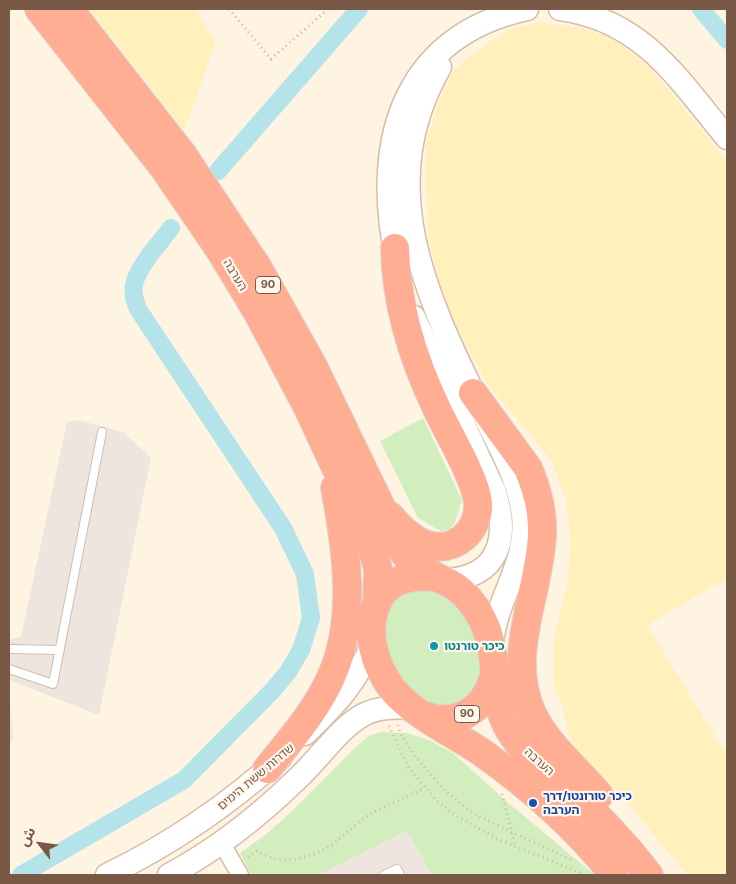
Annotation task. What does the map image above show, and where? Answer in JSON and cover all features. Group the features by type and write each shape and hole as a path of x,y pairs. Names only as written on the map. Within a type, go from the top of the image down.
{"highway":[{"name":"הערבה","path":"39,9 164,168 220,250 276,345 327,449 374,553 378,570 377,602 370,625 372,643 378,663 404,709 494,761 560,815 614,875"},
{"name":"הערבה","path":"69,9 183,155 244,245 314,366 403,552 420,570 458,589 474,606 487,630 492,645 493,679 499,709 514,738 531,757 592,811 649,875"},
{"path":"376,498 397,523 426,545 439,547 451,545 463,539 472,530 477,518 478,502 472,483 427,388 413,349 398,286 395,248"},
{"path":"473,393 528,468 538,496 542,534 529,604 522,666 523,682 532,712 540,728 561,755 610,810 653,875"},
{"path":"268,769 324,692 339,658 343,639 346,594 343,545 327,449"},
{"name":"הערבה","path":"377,602 392,585 405,578 419,576 439,579"},
{"name":"הערבה","path":"404,709 443,719 464,716 482,703 493,679"}],"street":[{"path":"439,579 462,580 476,575 487,566 495,554 500,539 499,506 494,490 415,320 401,279 395,248 390,198 390,155 402,107 412,86 441,49 459,35 502,14 526,9"},
{"path":"560,9 602,19 626,30 648,46 727,138"},
{"path":"479,25 457,46 440,67 428,90 413,135 409,180 413,231 423,276 442,327 511,472 523,514 520,556 498,610 492,645"},
{"name":"שדרות ששת הימים","path":"107,875 178,836 220,807 268,769 343,695 360,672 372,643"},
{"path":"169,875 221,842 298,778 354,722 369,712 404,709"},
{"path":"221,842 238,871"}],"lane":[{"path":"9,670 53,684 102,432"},
{"path":"9,649 60,650"},
{"path":"384,875 396,869 400,875"}],"path":[{"path":"230,9 271,59 328,9"},
{"path":"404,709 390,729 398,749 424,788 455,815 475,828 586,875"},
{"path":"404,709 400,733 415,756 446,792 474,814 574,861"},
{"path":"494,761 515,846"},
{"path":"238,871 257,851 268,858 281,861 292,860 329,846 370,814 424,788"}],"shaded area":[{"path":"78,420 123,432 151,458 99,715 9,680 9,639 21,637 67,422"},
{"path":"9,689 13,740 9,745"},
{"path":"407,831 432,875 318,875"}],"green space":[{"path":"423,418 462,500 455,522 449,530 440,531 418,518 380,441"},
{"path":"433,583 475,620 484,689 443,713 393,679 380,611 386,599"},
{"path":"380,732 407,733 429,740 453,753 506,801 595,875 432,875 407,831 318,875 251,875 240,853 275,827 368,736"}],"sand":[{"path":"89,9 195,9 216,42 184,130"},
{"path":"542,22 588,29 618,42 649,66 727,161 727,578 647,625 727,756 727,875 687,875 643,821 575,747 567,733 564,711 554,684 554,638 567,586 571,542 566,500 552,461 488,385 445,305 429,242 426,144 437,106 452,72 472,54 509,29"}],"waterway":[{"path":"218,171 359,9"},
{"path":"701,9 727,40"},
{"path":"21,875 184,780 272,691 288,672 301,650 311,618 305,574 283,528 138,309 133,291 136,278 144,263 171,228"}],"place":[{"name":"כיכר טורנטו","path":"434,646"},
{"name":"כיכר טורונטו/דרך הערבה","path":"533,803"}]}
